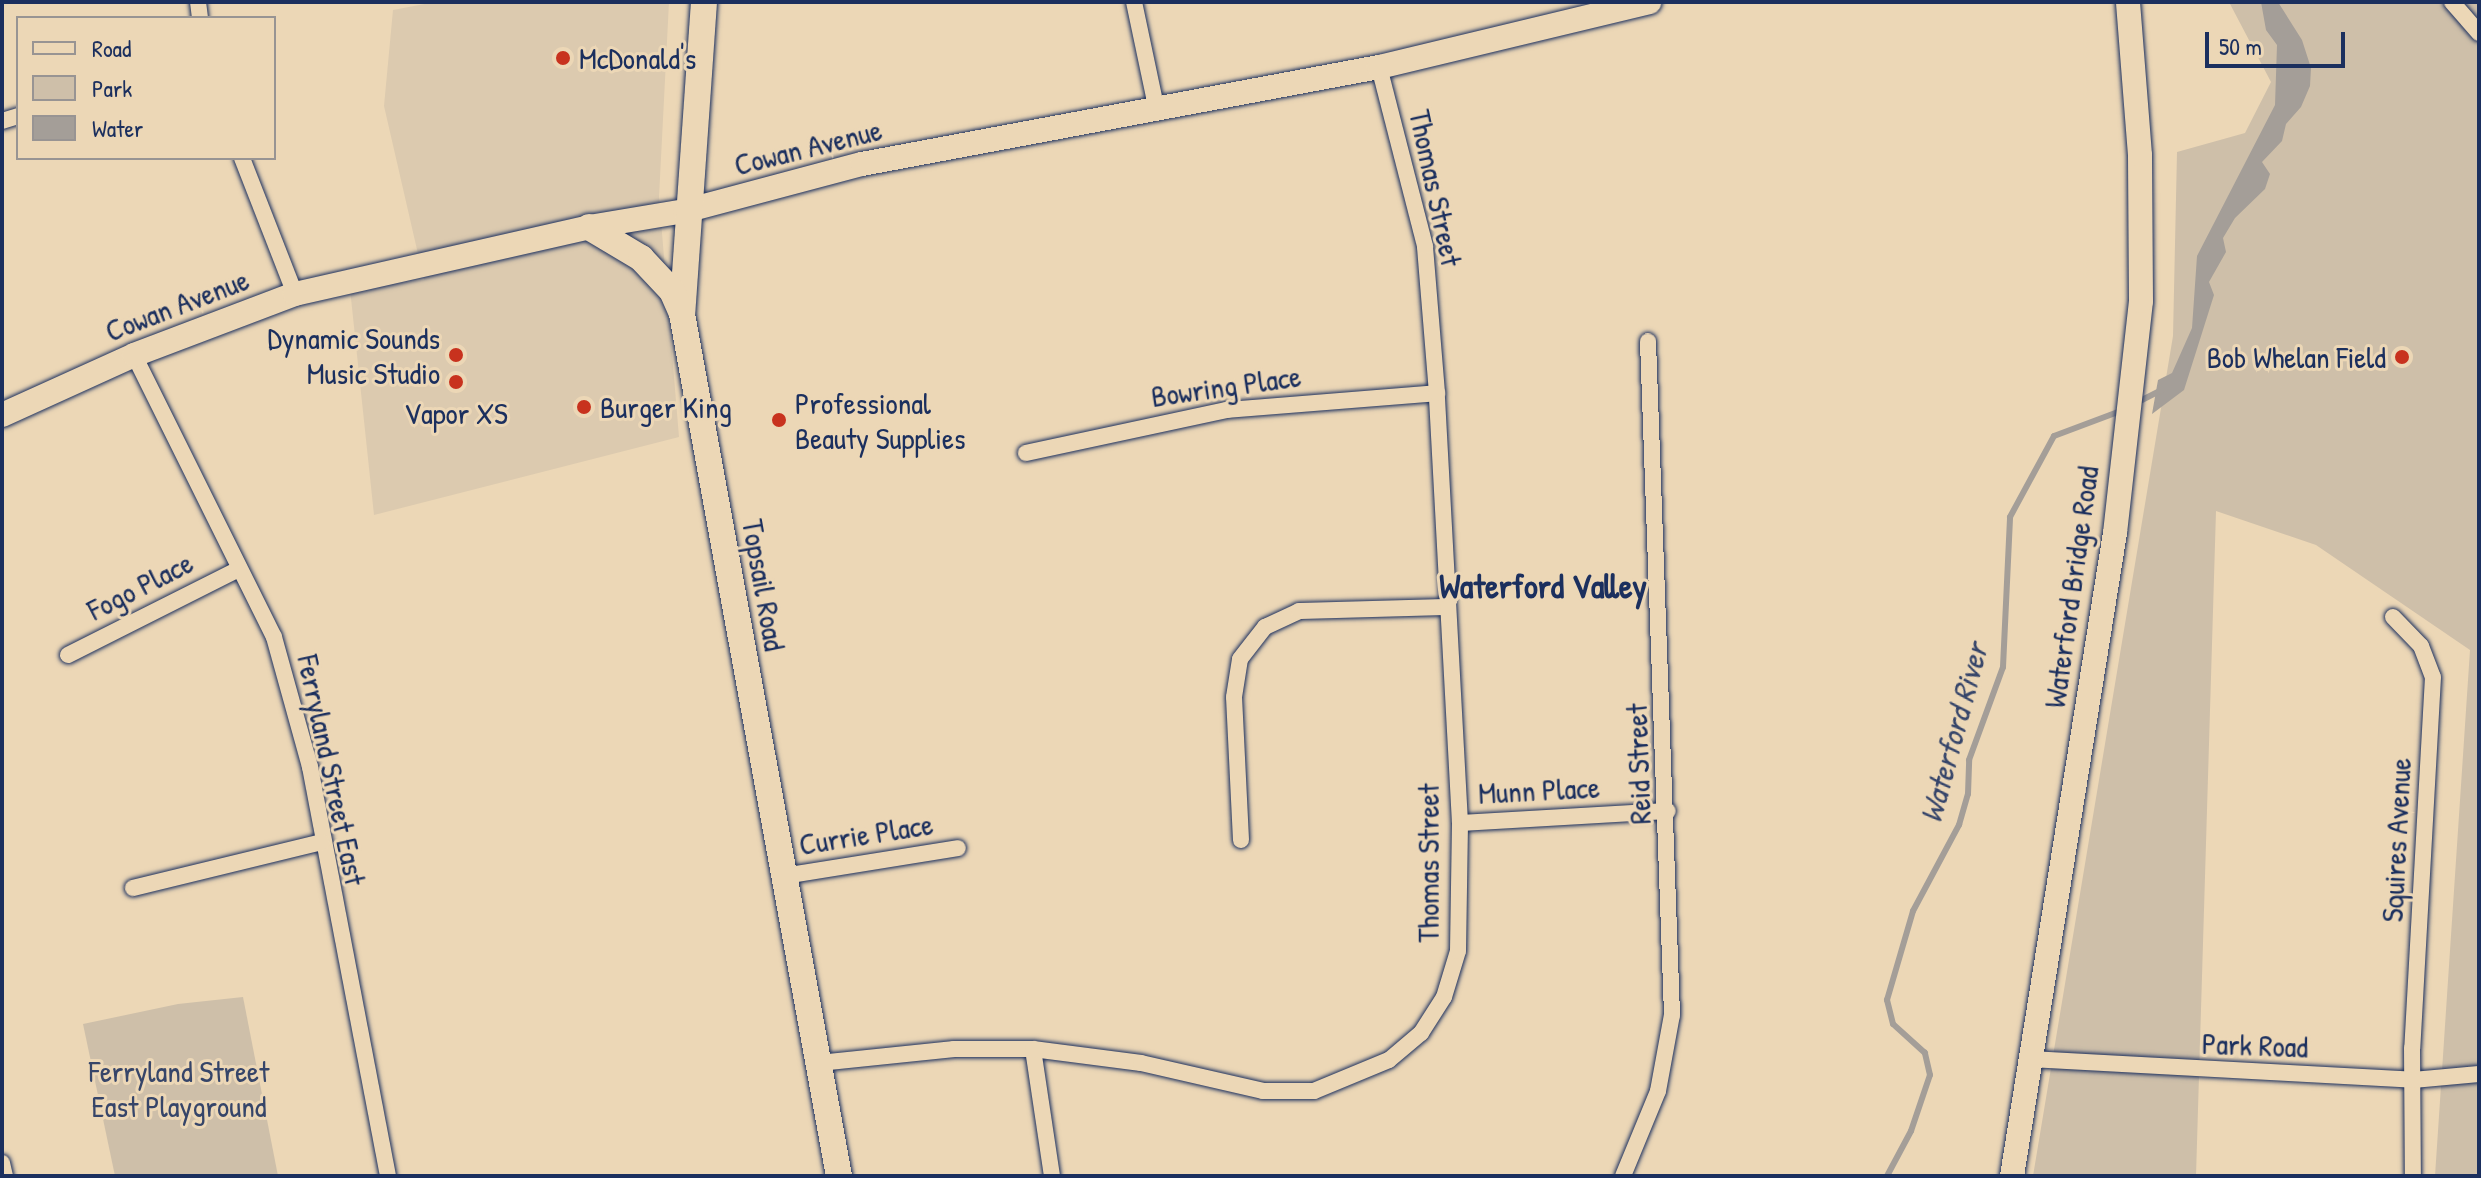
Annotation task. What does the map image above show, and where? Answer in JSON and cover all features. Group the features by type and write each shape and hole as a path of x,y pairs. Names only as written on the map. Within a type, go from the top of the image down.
{"main road":[{"name":"Topsail Road","path":"704,2 685,211 682,314 839,1176"},
{"path":"589,227 651,267 672,291 682,314"}],"street":[{"path":"1134,2 1157,111"},
{"name":"Cowan Avenue","path":"2,415 134,355 295,294 589,227 685,211 862,164 1379,67 1649,2"},
{"name":"Waterford Bridge Road","path":"2012,1176 2115,533 2121,455 2141,301 2140,155 2128,2"},
{"path":"2452,2 2479,33"},
{"name":"Thomas Street","path":"819,1063 954,1049 1033,1049 1141,1063 1263,1091 1314,1091 1389,1060 1421,1033 1448,986 1458,951 1460,823 1446,607 1437,393 1425,246 1379,67"},
{"path":"243,160 295,294"},
{"name":"Reid Street","path":"1623,1176 1658,1091 1672,1015 1668,811 1648,341"},
{"name":"Ferryland Street East","path":"134,355 274,637 310,767 321,842 388,1176"},
{"name":"Bowring Place","path":"1026,453 1227,410 1437,393"},
{"name":"Fogo Place","path":"68,655 239,569"},
{"path":"1241,840 1234,697 1240,659 1265,627 1299,611 1446,607"},
{"name":"Squires Avenue","path":"2393,617 2421,646 2433,677 2413,1080 2413,1176"},
{"name":"Munn Place","path":"1460,823 1668,811"},
{"path":"133,888 321,842"},
{"name":"Currie Place","path":"784,876 958,848"},
{"path":"1033,1049 1052,1176"},
{"name":"Park Road","path":"2030,1059 2413,1080 2479,1074"},
{"path":"2,1163 5,1176"}],"shaded area":[{"path":"435,2 669,2 659,197 679,437 374,515 350,289 424,280 384,106 393,10"}],"green space":[{"path":"2229,2 2479,2 2479,1176 2435,1176 2470,650 2316,545 2216,511 2196,1176 2033,1176 2173,336 2177,152 2245,133 2271,82"},
{"name":"Ferryland Street East Playground","path":"243,997 278,1176 115,1176 83,1024 178,1004"}],"water":[{"path":"2261,2 2278,2 2302,40 2311,68 2310,86 2301,107 2286,124 2282,141 2262,162 2270,174 2265,189 2235,218 2223,238 2226,252 2209,282 2214,295 2184,390 2152,414 2158,380 2172,373 2192,328 2197,256 2275,105 2277,45 2266,30"}],"waterway":[{"name":"Waterford River","path":"2136,403 2162,390"},
{"name":"Waterford River","path":"1887,1176 1911,1131 1930,1075 1925,1053 1893,1024 1887,1000 1913,911 1959,825 1968,794 1969,760 2003,667 2010,517 2054,436 2123,410"}],"place":[{"name":"McDonald's","path":"563,58"},
{"name":"Dynamic Sounds Music Studio","path":"456,355"},
{"name":"Bob Whelan Field","path":"2402,357"},
{"name":"Vapor XS","path":"456,382"},
{"name":"Burger King","path":"584,407"},
{"name":"Professional Beauty Supplies","path":"779,420"}],"district":[{"name":"Waterford Valley","path":"1543,587"}]}
